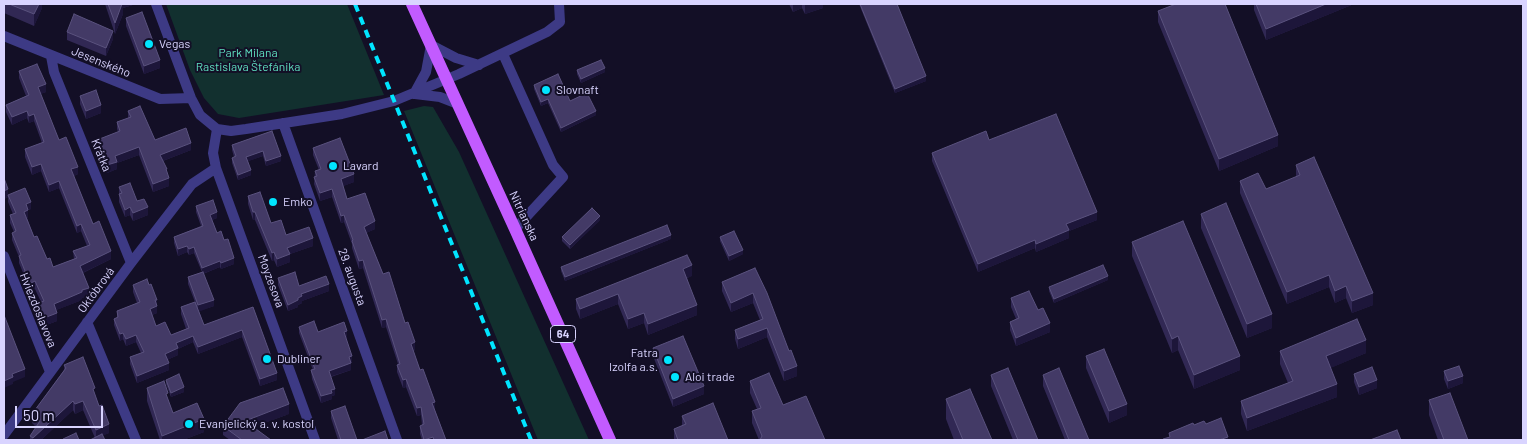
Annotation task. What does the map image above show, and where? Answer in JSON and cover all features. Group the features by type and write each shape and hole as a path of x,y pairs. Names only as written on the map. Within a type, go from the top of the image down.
{"main road":[{"name":"Nitrianska","path":"412,4 610,440"}],"street":[{"path":"156,4 191,98 200,115 217,129 231,131 342,114 414,94 548,32 560,22 559,4"},
{"name":"Jesenského","path":"4,36 160,99 191,98"},
{"path":"414,94 426,72 431,45 456,58 479,65"},
{"path":"503,54 553,165 563,176 515,228"},
{"name":"Krátka","path":"51,56 54,72 131,263"},
{"path":"414,94 440,97 458,104"},
{"name":"29. augusta","path":"282,123 397,440"},
{"name":"Moyzesova","path":"217,129 213,153 216,168 315,440"},
{"name":"Októbrová","path":"4,435 131,263 194,182 216,168"},
{"name":"Hviezdoslavova","path":"4,256 50,372"},
{"path":"87,322 136,440"}],"green space":[{"name":"Park Milana Rastislava Štefánika","path":"166,4 347,4 384,95 239,118 218,114 204,98 190,70"},
{"path":"424,106 433,107 459,152 589,440 538,440 404,111"}],"building":[{"path":"9,4 39,4 34,14"},
{"path":"108,4 122,4 115,23"},
{"path":"860,4 897,4 926,76 895,89"},
{"path":"1176,4 1225,4 1278,135 1219,159 1158,11"},
{"path":"1256,4 1326,4 1266,29"},
{"path":"142,12 160,60 144,66 126,18"},
{"path":"74,14 113,31 106,48 67,32"},
{"path":"601,60 605,68 581,79 577,70"},
{"path":"37,64 46,84 38,87 59,140 66,137 78,167 71,169 93,224 99,221 111,251 80,266 89,288 54,304 57,313 44,318 38,303 44,301 35,281 29,284 19,256 21,255 12,233 16,231 10,215 16,213 8,195 25,188 31,202 26,204 28,210 24,212 34,237 37,236 47,259 50,258 53,267 77,258 73,251 90,245 81,224 77,226 59,181 49,185 41,164 32,167 25,149 44,142 34,114 29,116 27,111 12,117 6,105 29,95 19,71"},
{"path":"558,74 570,101 587,93 596,111 561,128 548,99 541,102 534,85"},
{"path":"96,90 101,105 86,111 80,96"},
{"path":"140,106 155,140 186,128 191,143 160,155 169,178 153,184 139,147 115,156 117,162 107,165 97,140 120,131 117,122 131,117 128,111"},
{"path":"1056,114 1097,212 1066,224 1069,230 1036,244 1035,240 978,264 932,153 986,131 989,140"},
{"path":"272,131 281,156 266,161 263,151 246,157 251,170 238,175 232,158 236,156 232,145"},
{"path":"340,138 354,174 341,179 347,199 365,193 375,221 364,227 383,274 389,272 405,323 408,322 415,342 411,344 420,370 423,369 435,402 432,403 446,440 434,440 433,437 424,440 420,426 424,424 421,407 417,408 406,379 403,380 397,365 400,364 386,319 382,320 363,260 359,261 344,215 341,216 332,189 320,193 314,177 317,176 315,171 321,169 313,148"},
{"path":"1314,157 1373,293 1352,301 1346,286 1335,291 1329,275 1287,292 1240,181 1258,173 1266,189 1300,175 1296,165"},
{"path":"4,178 8,189 4,191"},
{"path":"130,183 137,201 144,199 148,207 133,213 130,207 125,210 119,194 122,193 119,187"},
{"path":"260,192 271,223 281,220 286,235 309,227 313,238 287,248 290,254 277,259 274,252 272,253 255,212 253,212 248,196"},
{"path":"213,200 217,212 210,215 217,233 221,231 224,240 228,239 234,258 202,268 194,247 189,249 187,246 178,249 174,237 203,226 196,206"},
{"path":"1226,203 1272,314 1247,324 1201,214"},
{"path":"592,208 600,216 570,245 562,237"},
{"path":"1183,221 1240,356 1194,375 1178,336 1172,339 1132,242"},
{"path":"667,225 671,235 565,277 561,267"},
{"path":"734,231 743,250 729,256 720,237"},
{"path":"687,255 692,265 683,269 697,305 648,324 644,313 628,319 618,294 580,309 576,299"},
{"path":"1103,265 1108,276 1054,299 1049,287"},
{"path":"755,268 797,366 784,371 767,328 738,339 735,330 763,319 753,293 731,303 722,282"},
{"path":"203,272 214,300 198,305 188,277"},
{"path":"295,272 299,286 326,276 329,284 301,294 302,296 298,300 288,305 278,278"},
{"path":"147,279 157,300 155,300 157,306 150,309 156,326 165,322 171,335 189,328 181,307 195,302 204,325 253,307 277,373 260,379 242,330 198,347 193,336 176,343 178,348 165,354 169,363 137,376 130,357 144,352 136,335 126,339 123,333 120,334 114,319 118,317 117,311 140,302 133,285"},
{"path":"1029,291 1038,310 1043,308 1050,323 1016,338 1010,322 1019,318 1011,298"},
{"path":"4,315 25,369 12,374 13,377 4,381"},
{"path":"1357,319 1366,340 1326,356 1337,384 1247,418 1241,401 1293,381 1280,351"},
{"path":"314,321 318,332 344,322 347,331 344,332 352,356 349,357 351,363 329,371 335,389 331,390 332,393 321,396 311,370 315,369 299,327"},
{"path":"683,336 704,386 673,399 653,348"},
{"path":"1104,349 1127,404 1109,411 1086,356"},
{"path":"83,357 95,388 93,389 99,406 102,405 109,424 96,430 83,401 75,404 73,401 33,438 30,436 40,421 32,414 66,368 64,365"},
{"path":"1459,366 1463,376 1448,381 1444,371"},
{"path":"1372,367 1377,380 1359,387 1354,374"},
{"path":"1008,368 1038,440 1018,440 991,375"},
{"path":"1059,368 1089,440 1069,440 1043,375"},
{"path":"769,373 783,405 806,396 825,440 760,440 762,436 752,411 761,408 750,381"},
{"path":"179,374 184,387 171,393 166,380"},
{"path":"164,381 168,393 166,394 173,413 197,403 204,419 162,436 147,388"},
{"path":"283,388 289,404 245,421 271,440 242,440 223,426 240,403"},
{"path":"970,389 992,440 963,440 946,399"},
{"path":"1450,393 1468,440 1444,440 1429,400"},
{"path":"713,403 728,440 678,440 674,429 686,424 682,416"},
{"path":"345,406 357,440 341,440 331,411"},
{"path":"1221,418 1228,437 1219,440 1163,440 1170,437 1169,433 1193,423 1194,425 1204,421 1206,424"},
{"path":"1397,430 1401,440 1370,440"},
{"path":"385,431 388,440 362,440"},
{"path":"76,433 79,440 63,440 63,439"},
{"path":"102,434 105,440 90,440"}],"railway":[{"path":"355,4 531,440"}],"place":[{"name":"Vegas","path":"149,44"},
{"name":"Slovnaft","path":"546,90"},
{"name":"Lavard","path":"333,166"},
{"name":"Emko","path":"273,202"},
{"name":"Dubliner","path":"267,359"},
{"name":"Fatra Izolfa a.s.","path":"668,360"},
{"name":"Aloi trade","path":"675,377"},
{"name":"Evanjelický a. v. kostol","path":"189,424"}]}
